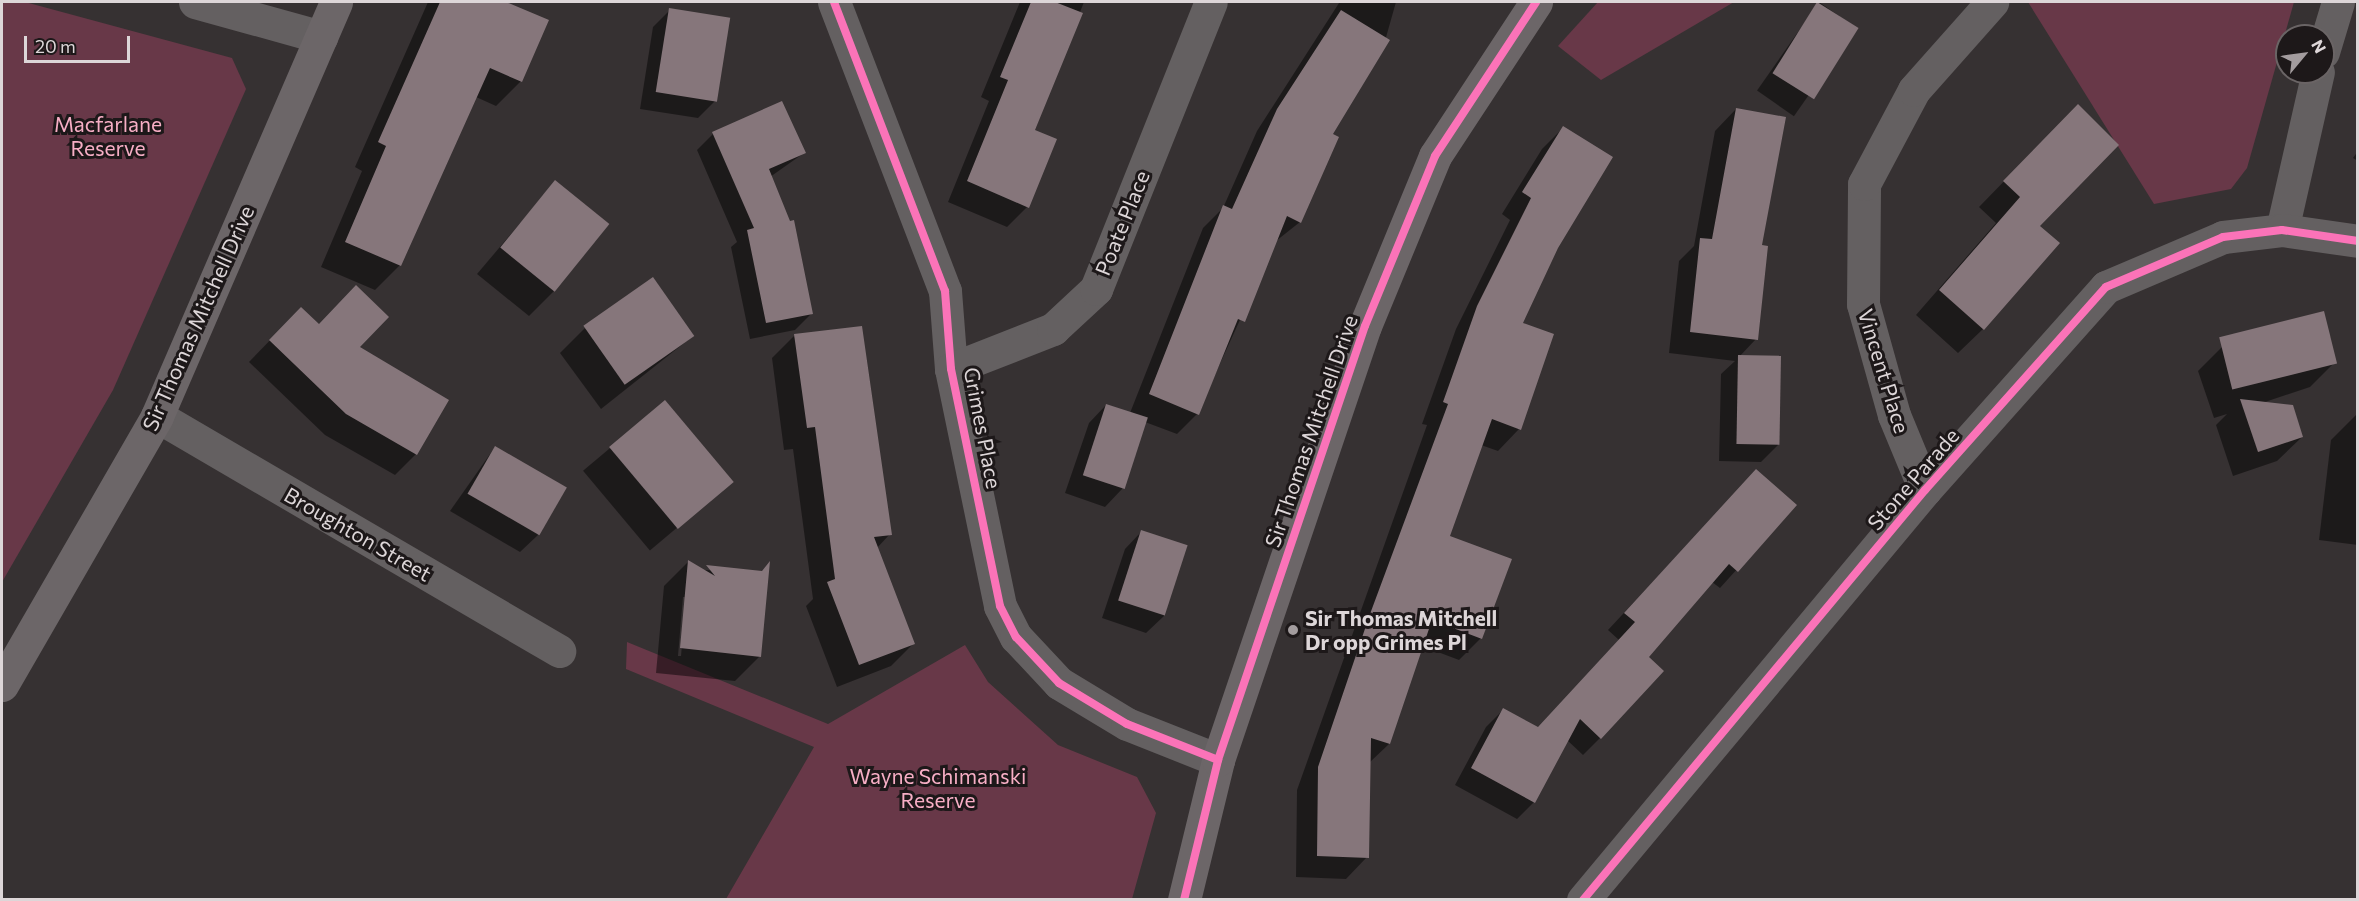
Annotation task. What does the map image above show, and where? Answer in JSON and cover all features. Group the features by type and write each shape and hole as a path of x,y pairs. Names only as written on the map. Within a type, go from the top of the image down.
{"street":[{"path":"195,2 321,37"},
{"name":"Sir Thomas Mitchell Drive","path":"2,685 157,416 336,2"},
{"name":"Grimes Place","path":"834,2 945,291 951,369 1000,606 1016,637 1059,682 1128,724 1218,760"},
{"name":"Poate Place","path":"951,369 1053,329 1096,289 1210,2"},
{"name":"Sir Thomas Mitchell Drive","path":"1184,900 1218,760 1365,326 1435,156 1536,2"},
{"name":"Vincent Place","path":"1925,490 1894,415 1863,304 1864,184 1914,90 1992,2"},
{"path":"2331,24 2338,2"},
{"path":"2282,230 2315,84"},
{"name":"Stone Parade","path":"1583,900 1925,490 2106,287 2223,237 2282,230 2358,241"},
{"name":"Broughton Street","path":"157,416 559,651"}],"green space":[{"name":"Macfarlane Reserve","path":"2,2 25,2 232,58 246,89 113,390 2,582"},
{"path":"1598,2 1734,2 1601,80 1558,46"},
{"path":"2028,2 2294,2 2288,24 2275,24 2275,69 2247,168 2231,189 2154,204"},
{"name":"Wayne Schimanski Reserve","path":"627,642 828,724 965,645 988,682 1058,745 1137,777 1156,813 1132,899 726,899 814,747 626,669"}],"building":[{"path":"440,2 506,2 549,20 522,82 490,68 401,266 345,242 386,146 378,142"},
{"path":"1031,2 1055,2 1083,13 1035,130 1057,139 1029,208 967,181 1008,80 1000,77"},
{"path":"1817,2 1859,28 1814,99 1772,73"},
{"path":"669,8 730,18 717,102 656,92"},
{"path":"1341,10 1390,40 1333,134 1339,137 1301,223 1287,216 1245,322 1238,319 1199,415 1149,394 1223,205 1232,209 1277,109"},
{"path":"782,101 806,153 769,169 790,221 794,220 813,314 766,323 747,230 754,228 712,132"},
{"path":"2078,104 2119,145 2040,226 2060,243 1984,330 1939,290 2020,197 2003,181"},
{"path":"1736,108 1786,117 1762,245 1768,246 1758,340 1690,332 1700,238 1712,239"},
{"path":"1563,126 1613,157 1558,248 1523,323 1554,334 1521,430 1492,419 1450,536 1512,559 1482,639 1432,620 1390,744 1371,738 1369,858 1317,856 1318,767 1370,614 1448,404 1443,402 1477,306 1531,198 1522,192"},
{"path":"555,180 609,224 555,292 500,248"},
{"path":"653,277 694,336 625,385 583,326"},
{"path":"356,285 389,317 360,347 449,400 417,455 346,414 269,340 301,307 319,324"},
{"path":"2324,311 2337,363 2232,390 2219,337"},
{"path":"862,326 892,535 874,537 915,644 859,665 827,582 835,579 815,427 807,428 794,334"},
{"path":"1738,355 1781,356 1779,445 1736,444"},
{"path":"2240,399 2293,405 2303,437 2258,452"},
{"path":"665,400 734,482 678,529 609,447"},
{"path":"1106,404 1148,418 1125,489 1083,475"},
{"path":"495,446 567,488 539,535 468,494"},
{"path":"1756,469 1797,505 1738,572 1729,564 1649,657 1664,671 1601,739 1580,719 1535,803 1471,768 1503,708 1538,727 1635,622 1624,613"},
{"path":"1141,530 1188,545 1165,616 1118,600"},
{"path":"688,560 715,576 706,565 762,571 770,561 761,657 680,648"}],"cycle path":[{"path":"834,2 945,291 951,369 1000,606 1016,637 1059,683 1127,724 1218,760"},
{"path":"1184,900 1218,760 1365,326 1435,156 1536,2"},
{"path":"1583,900 1925,490 2106,287 2223,237 2282,230 2358,241"}],"place":[{"name":"Sir Thomas Mitchell Dr opp Grimes Pl","path":"1293,630"}]}
